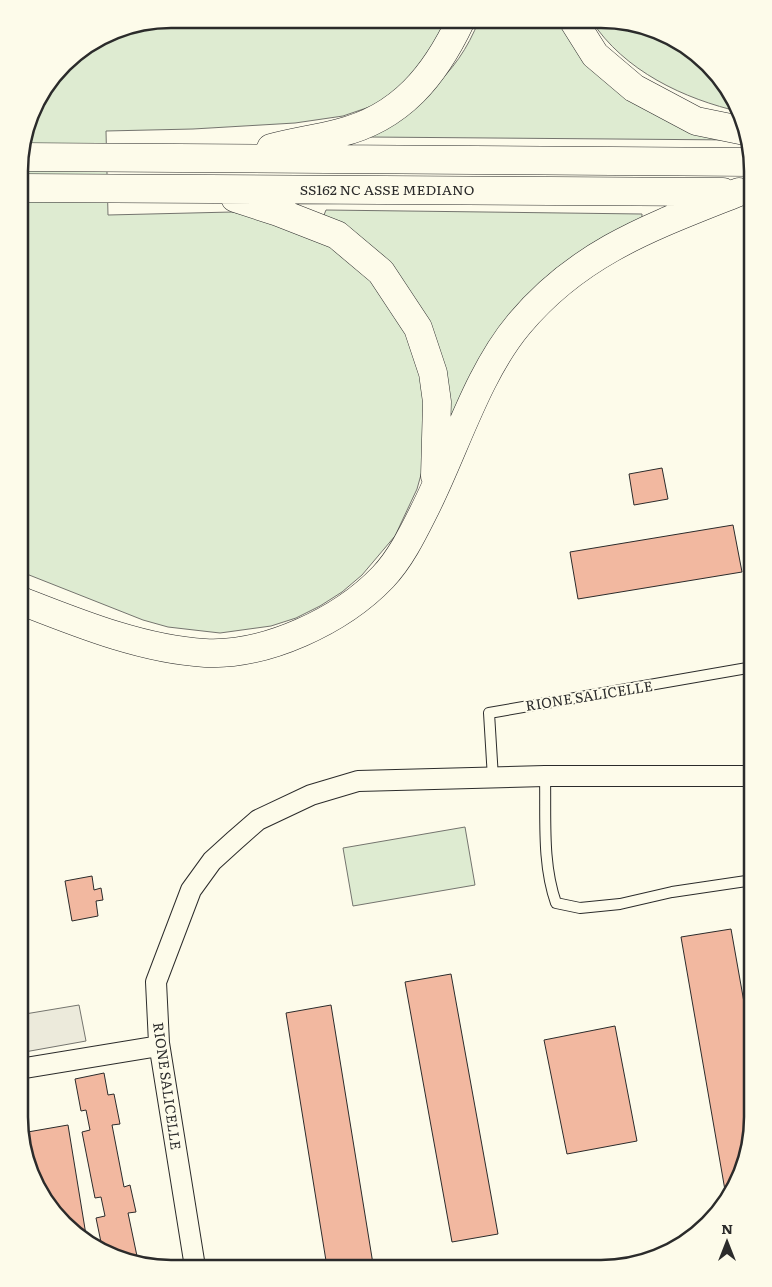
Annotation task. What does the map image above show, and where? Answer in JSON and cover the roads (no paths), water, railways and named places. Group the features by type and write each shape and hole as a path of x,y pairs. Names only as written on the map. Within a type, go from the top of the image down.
{"highway":[{"path":"229,158 340,133 372,121 399,105 425,80 445,54 457,28"},
{"path":"578,28 595,55 634,88 696,120 739,130"},
{"path":"29,157 744,162"},
{"name":"SS162 NC ASSE MEDIANO","path":"28,188 744,192"},
{"path":"208,189 278,212 337,235 381,272 418,328 433,373 437,402 435,488"},
{"path":"28,603 146,645 206,653 263,647 316,626 355,601 383,576 409,540 500,350 536,305 584,264 614,244 647,228 744,193"},
{"path":"28,594 50,612"},
{"path":"28,611 50,612"}],"street":[{"name":"RIONE SALICELLE","path":"194,1260 159,1046 156,982 191,890 212,862 258,820 311,795 358,781 545,776 744,776"},
{"path":"28,1068 159,1046"}],"lane":[{"name":"RIONE SALICELLE","path":"493,778 489,713 744,669"},
{"path":"545,776 547,862 550,887 556,903 580,908 620,904 672,892 744,881"}]}
